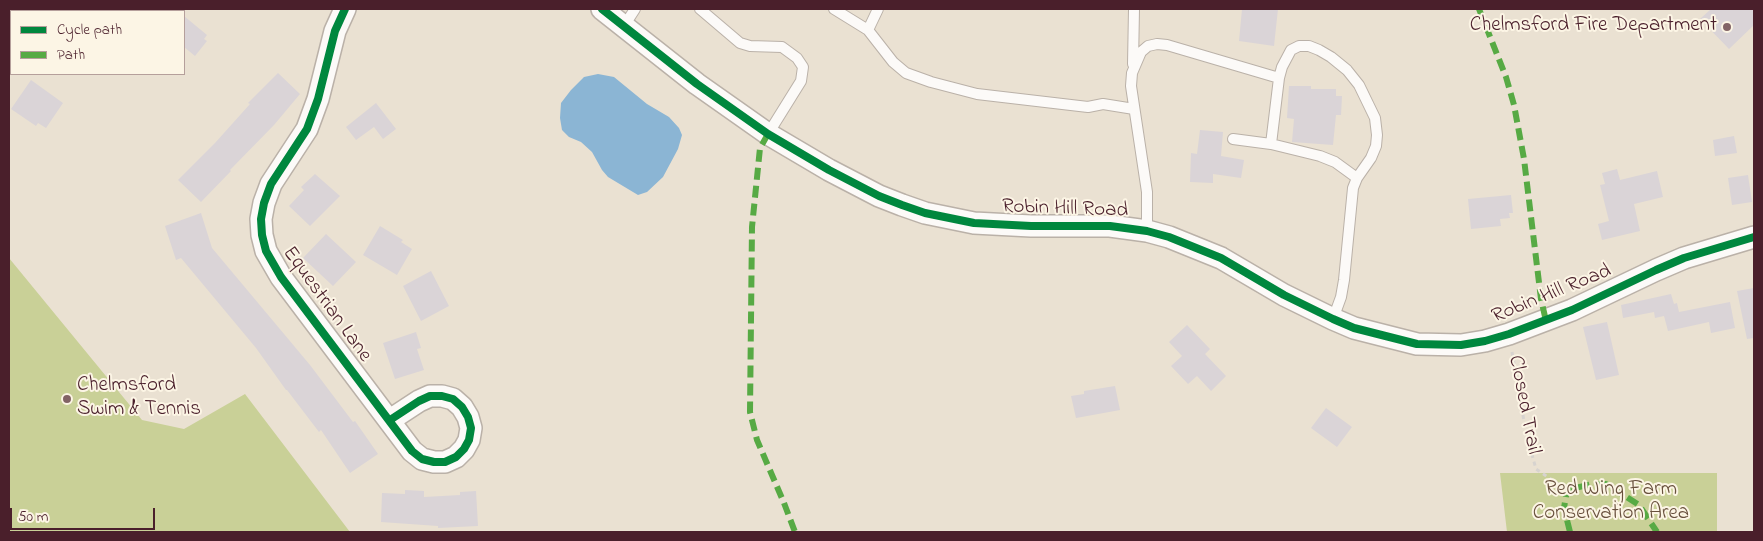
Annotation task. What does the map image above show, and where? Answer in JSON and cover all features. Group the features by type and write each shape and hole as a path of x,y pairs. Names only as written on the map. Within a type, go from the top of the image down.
{"street":[{"name":"Equestrian Lane","path":"345,9 335,31 310,123 299,143 271,184 264,203 261,220 262,235 266,251 281,277 390,420"},
{"name":"Robin Hill Road","path":"602,9 629,17 696,84 768,134 829,170 879,196 925,213 982,224 1110,226 1147,231 1169,237 1221,258 1333,319 1368,332 1417,344 1460,345 1485,341 1509,334 1572,310 1684,258 1754,237"}],"lane":[{"path":"700,9 740,43 750,46 782,47 797,58 803,67 801,82 768,134"},
{"path":"834,9 868,30 893,62 906,73 931,82 977,94 1088,107 1103,104 1134,109"},
{"path":"868,30 878,9"},
{"path":"1134,9 1132,86 1147,192 1147,231"},
{"path":"1132,73 1141,52 1148,46 1157,44 1178,47 1279,78"},
{"path":"1271,144 1279,78 1286,58 1291,50 1299,46 1309,46 1319,50 1347,70 1359,85 1375,118 1376,146 1371,158 1357,178 1351,199 1344,280 1333,319"},
{"path":"1233,139 1271,144 1320,156 1335,162 1357,178"}],"green space":[{"path":"9,9 36,9 10,10 9,52"},
{"name":"Chelmsford Swim & Tennis","path":"9,258 142,420 184,429 245,394 350,532 9,532"},
{"name":"Red Wing Farm Conservation Area","path":"1500,473 1717,473 1717,532 1507,532"}],"water":[{"path":"598,74 614,77 647,104 669,117 679,128 682,135 678,149 663,177 647,192 638,195 608,177 592,152 581,142 569,137 562,130 560,118 561,103 584,77"}],"building":[{"path":"1242,9 1278,9 1274,46 1239,41"},
{"path":"1711,9 1754,9 1754,25 1729,49 1700,19"},
{"path":"185,17 207,35 204,39 207,41 195,56 185,48"},
{"path":"278,73 300,94 274,125 201,202 178,180 215,143 250,104 248,103"},
{"path":"31,80 63,103 46,128 38,123 36,126 11,109"},
{"path":"1289,86 1311,86 1311,89 1336,89 1336,96 1342,96 1341,115 1336,115 1333,145 1292,142 1294,119 1287,118"},
{"path":"376,103 396,129 383,139 374,127 356,140 346,127"},
{"path":"1200,130 1223,132 1221,156 1244,160 1241,178 1213,174 1213,183 1190,182 1191,153 1197,154"},
{"path":"1734,136 1737,153 1715,156 1713,140"},
{"path":"1617,169 1620,180 1657,171 1663,197 1634,204 1640,231 1602,240 1598,224 1609,221 1600,185 1605,184 1602,173"},
{"path":"315,174 340,196 310,226 289,206 304,190 301,187"},
{"path":"1748,175 1752,202 1732,205 1728,178"},
{"path":"1511,195 1513,213 1509,213 1510,218 1500,219 1501,226 1471,229 1468,199"},
{"path":"201,213 212,248 310,365 353,422 355,421 378,454 350,473 321,430 319,432 256,348 181,258 176,260 165,226"},
{"path":"380,226 403,240 401,242 412,249 397,275 363,255"},
{"path":"326,234 356,262 333,286 303,258"},
{"path":"431,271 449,306 421,321 403,286"},
{"path":"1754,288 1754,338 1747,339 1737,291"},
{"path":"1671,294 1674,304 1677,303 1679,312 1730,302 1735,328 1711,333 1709,322 1668,331 1664,316 1655,318 1654,312 1623,318 1621,305"},
{"path":"1607,322 1619,375 1596,380 1583,327"},
{"path":"1187,325 1210,349 1205,354 1226,376 1211,391 1197,376 1188,384 1171,366 1182,356 1169,342"},
{"path":"416,332 421,348 417,349 424,370 395,379 383,343"},
{"path":"1115,386 1120,410 1076,418 1071,396 1084,394 1084,391"},
{"path":"1326,408 1352,427 1337,447 1311,428"},
{"path":"405,490 424,491 424,497 460,495 460,492 476,491 478,526 438,528 438,526 381,522 382,493 405,494"}],"marked path":[{"path":"1479,9 1506,77 1514,105 1524,159 1541,299 1546,321"},
{"path":"768,134 760,148 752,227 750,412 757,440 795,532"},
{"path":"1570,532 1564,508 1567,490 1592,484 1606,484 1639,505 1657,532"}],"cycle path":[{"path":"345,9 335,31 318,99 307,129 271,184 264,203 261,219 262,235 266,251 281,277 412,451 422,459 445,462 456,457 469,440 471,428 468,417 462,407 453,399 442,396 430,396 419,401 390,420"},
{"path":"602,9 697,84 768,134 829,170 879,196 925,213 974,223 1031,226 1110,226 1147,231 1169,237 1221,258 1284,295 1333,319 1354,328 1417,344 1461,345 1509,334 1572,310 1684,258 1754,237"}],"place":[{"name":"Chelmsford Fire Department","path":"1727,27"},
{"name":"Chelmsford Swim & Tennis","path":"67,399"}]}
